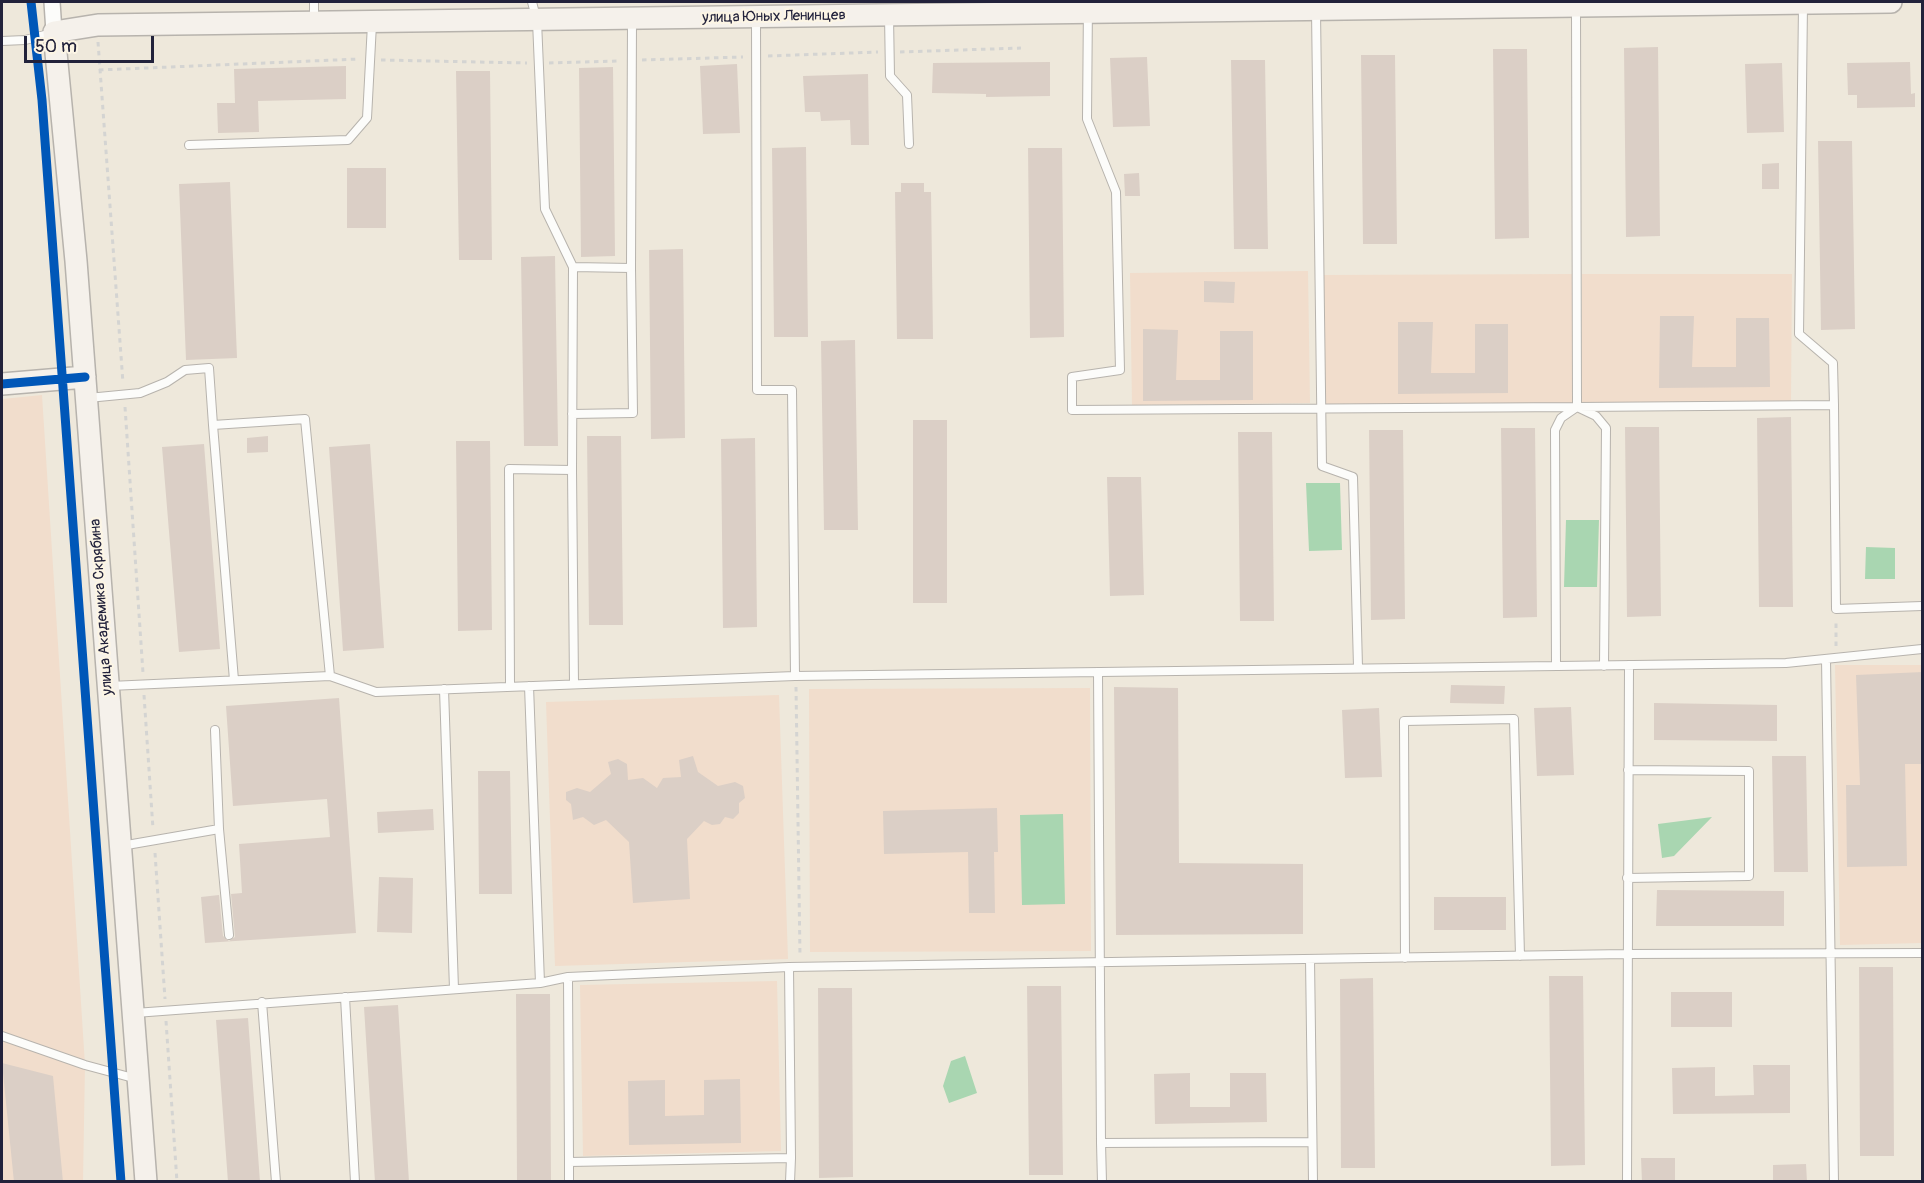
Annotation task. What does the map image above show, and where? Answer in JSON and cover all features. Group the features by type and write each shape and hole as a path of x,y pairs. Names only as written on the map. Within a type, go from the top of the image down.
{"main road":[{"name":"улица Юных Ленинцев","path":"54,32 98,25 372,22 535,11 632,19 889,15 1088,7 1316,11 1576,4 1891,2"},
{"name":"улица Академика Скрябина","path":"54,32 62,98 86,388 146,1182"},
{"path":"2,384 86,388"}],"street":[{"path":"52,2 54,32"}],"lane":[{"path":"314,2 315,23"},
{"path":"1799,3 1798,334 1833,363 1836,609 1923,606"},
{"path":"1576,4 1577,407"},
{"path":"1088,7 1087,119 1116,192 1120,370 1072,377 1072,410 1834,405"},
{"path":"535,11 544,209 573,267 574,684"},
{"path":"1316,11 1322,466 1353,477 1358,668"},
{"path":"889,15 890,76 907,95 909,144"},
{"path":"756,17 757,390 792,390 795,675"},
{"path":"572,414 633,413 632,19"},
{"path":"189,145 348,140 367,118 372,22"},
{"path":"2,40 25,40 54,32"},
{"path":"573,267 631,268"},
{"path":"86,388 124,394 140,393 167,382 185,370 209,368 234,680"},
{"path":"1577,407 1596,416 1606,428 1604,666"},
{"path":"1556,666 1555,430 1561,418 1577,407"},
{"path":"213,425 305,419 330,676"},
{"path":"510,686 509,469 572,470"},
{"path":"108,687 330,676 376,692 795,675 1786,663 1923,649"},
{"path":"1826,659 1834,1182"},
{"path":"1627,1182 1626,954 1629,665"},
{"path":"1098,672 1102,1182"},
{"path":"529,686 540,983"},
{"path":"444,689 454,989"},
{"path":"1405,958 1404,720 1514,719 1520,956"},
{"path":"214,730 219,829 229,935"},
{"path":"1627,878 1749,876 1749,771 1628,770"},
{"path":"120,846 219,829"},
{"path":"133,1024 166,1011 262,1002 540,983 568,977 800,967 1626,954 1923,953"},
{"path":"1310,959 1313,1182"},
{"path":"789,968 790,1182"},
{"path":"568,977 569,1182"},
{"path":"345,997 355,1182"},
{"path":"262,1002 276,1182"},
{"path":"2,1036 85,1065 137,1080"},
{"path":"1101,1143 1312,1142"},
{"path":"569,1162 791,1158"}],"path":[{"path":"98,25 99,70 124,394 177,1182"},
{"path":"99,70 370,60 539,63 632,61 1021,48"},
{"path":"1836,609 1836,658"},
{"path":"795,675 800,967"},
{"path":"133,1024 167,1032"}],"shaded area":[{"path":"1308,271 1310,403 1132,405 1130,273"},
{"path":"1573,274 1573,403 1325,404 1324,275"},
{"path":"1582,274 1792,274 1791,402 1582,402"},
{"path":"42,395 85,1065 83,1181 2,1182 2,399"},
{"path":"1835,665 1922,665 1922,943 1840,945"},
{"path":"1090,688 1091,951 810,952 809,689"},
{"path":"779,695 788,959 555,966 546,702"},
{"path":"777,981 781,1151 583,1156 580,985"}],"green space":[{"path":"1306,483 1340,483 1342,550 1309,551"},
{"path":"1566,520 1599,520 1597,587 1564,587"},
{"path":"1866,547 1895,548 1895,579 1865,579"},
{"path":"1063,814 1065,904 1022,905 1020,815"},
{"path":"1712,817 1674,856 1662,858 1658,824"},
{"path":"965,1056 977,1093 949,1103 943,1086 951,1061"}],"building":[{"path":"1658,47 1660,236 1626,237 1624,48"},
{"path":"1493,49 1527,49 1529,238 1495,239"},
{"path":"1361,55 1395,55 1397,244 1363,244"},
{"path":"1147,57 1150,126 1113,127 1110,58"},
{"path":"1231,60 1265,60 1268,249 1234,249"},
{"path":"1050,62 1050,96 986,97 986,94 932,93 933,63"},
{"path":"1910,62 1911,94 1915,93 1915,107 1857,108 1857,95 1848,95 1847,63"},
{"path":"1782,63 1784,132 1747,133 1745,64"},
{"path":"737,64 740,133 703,134 700,66"},
{"path":"346,66 346,99 258,101 259,132 218,133 217,103 235,103 234,69"},
{"path":"613,67 615,256 581,257 579,68"},
{"path":"456,71 490,71 492,260 459,260"},
{"path":"868,74 869,145 851,145 850,120 821,121 820,112 805,112 803,76"},
{"path":"1818,141 1852,141 1855,329 1821,330"},
{"path":"806,147 808,337 774,337 772,148"},
{"path":"1028,148 1062,148 1064,337 1030,338"},
{"path":"1779,163 1779,189 1762,189 1762,164"},
{"path":"347,168 386,168 386,228 347,228"},
{"path":"1139,173 1140,196 1125,196 1124,174"},
{"path":"230,182 237,358 186,360 179,184"},
{"path":"901,183 924,183 924,192 931,192 933,339 897,339 895,192 901,192"},
{"path":"683,249 685,438 651,439 649,250"},
{"path":"555,256 558,446 524,446 521,257"},
{"path":"1204,281 1235,282 1234,303 1204,302"},
{"path":"1660,316 1694,316 1692,367 1736,367 1736,318 1769,318 1770,387 1659,388"},
{"path":"1398,322 1433,322 1431,373 1475,373 1475,324 1508,324 1508,393 1398,394"},
{"path":"1143,329 1178,330 1176,380 1220,380 1220,331 1253,331 1253,400 1143,401"},
{"path":"855,340 858,530 824,530 821,341"},
{"path":"1791,417 1793,607 1759,607 1757,418"},
{"path":"913,420 947,420 947,603 913,603"},
{"path":"1625,427 1659,427 1661,616 1627,617"},
{"path":"1501,428 1535,428 1537,617 1503,618"},
{"path":"1369,430 1403,430 1405,619 1371,620"},
{"path":"1238,432 1272,432 1274,621 1240,621"},
{"path":"268,436 268,452 247,453 247,438"},
{"path":"587,436 621,436 623,625 589,625"},
{"path":"755,438 757,627 723,628 721,439"},
{"path":"456,441 490,441 492,630 458,631"},
{"path":"204,444 220,649 179,652 162,447"},
{"path":"370,444 384,648 343,651 329,447"},
{"path":"1107,477 1141,477 1144,595 1110,596"},
{"path":"1923,672 1923,764 1905,764 1907,866 1847,867 1846,785 1860,785 1856,675"},
{"path":"1451,685 1505,686 1504,704 1450,703"},
{"path":"1114,687 1178,688 1179,863 1303,864 1303,934 1116,935"},
{"path":"339,698 356,933 205,943 201,897 219,895 223,936 229,941 235,937 231,894 242,893 239,844 330,837 327,799 233,806 226,706"},
{"path":"1654,703 1777,705 1777,741 1654,740"},
{"path":"1571,707 1574,775 1537,776 1534,708"},
{"path":"1379,708 1382,777 1345,778 1342,710"},
{"path":"693,756 698,772 718,786 735,782 743,786 745,798 739,803 739,813 733,819 725,817 720,824 712,825 704,821 687,839 690,899 633,903 629,842 606,820 594,825 583,817 573,820 571,804 566,800 566,792 577,788 590,792 611,774 608,762 618,759 627,764 628,780 643,778 657,788 663,778 681,777 679,760"},
{"path":"1772,756 1806,756 1808,872 1774,872"},
{"path":"478,771 510,771 512,894 479,894"},
{"path":"997,808 998,852 994,852 995,913 969,913 968,852 884,854 883,811"},
{"path":"433,809 434,830 378,833 377,812"},
{"path":"379,877 413,878 412,933 377,932"},
{"path":"1657,890 1784,891 1784,926 1656,926"},
{"path":"1434,897 1506,897 1506,930 1434,930"},
{"path":"1859,967 1893,967 1894,1156 1860,1156"},
{"path":"1549,976 1583,976 1585,1165 1551,1166"},
{"path":"1373,978 1375,1168 1341,1168 1340,979"},
{"path":"1027,986 1061,986 1063,1175 1029,1175"},
{"path":"818,988 852,988 853,1177 819,1178"},
{"path":"1671,992 1732,992 1732,1027 1671,1027"},
{"path":"516,994 550,994 551,1182 517,1182"},
{"path":"398,1005 409,1182 375,1182 364,1007"},
{"path":"248,1018 260,1182 228,1182 216,1020"},
{"path":"2,1063 53,1076 63,1182 14,1182"},
{"path":"1753,1065 1790,1065 1790,1113 1673,1114 1672,1068 1715,1067 1715,1096 1754,1095"},
{"path":"1190,1073 1190,1107 1230,1107 1230,1073 1266,1073 1267,1122 1155,1124 1154,1074"},
{"path":"740,1079 741,1143 629,1145 628,1081 665,1080 665,1116 704,1115 704,1080"},
{"path":"1641,1158 1675,1158 1675,1182 1642,1182"},
{"path":"1806,1164 1807,1182 1773,1182 1773,1165"}],"cycle path":[{"path":"31,2 42,100 121,1182"},
{"path":"2,384 85,377"}]}
